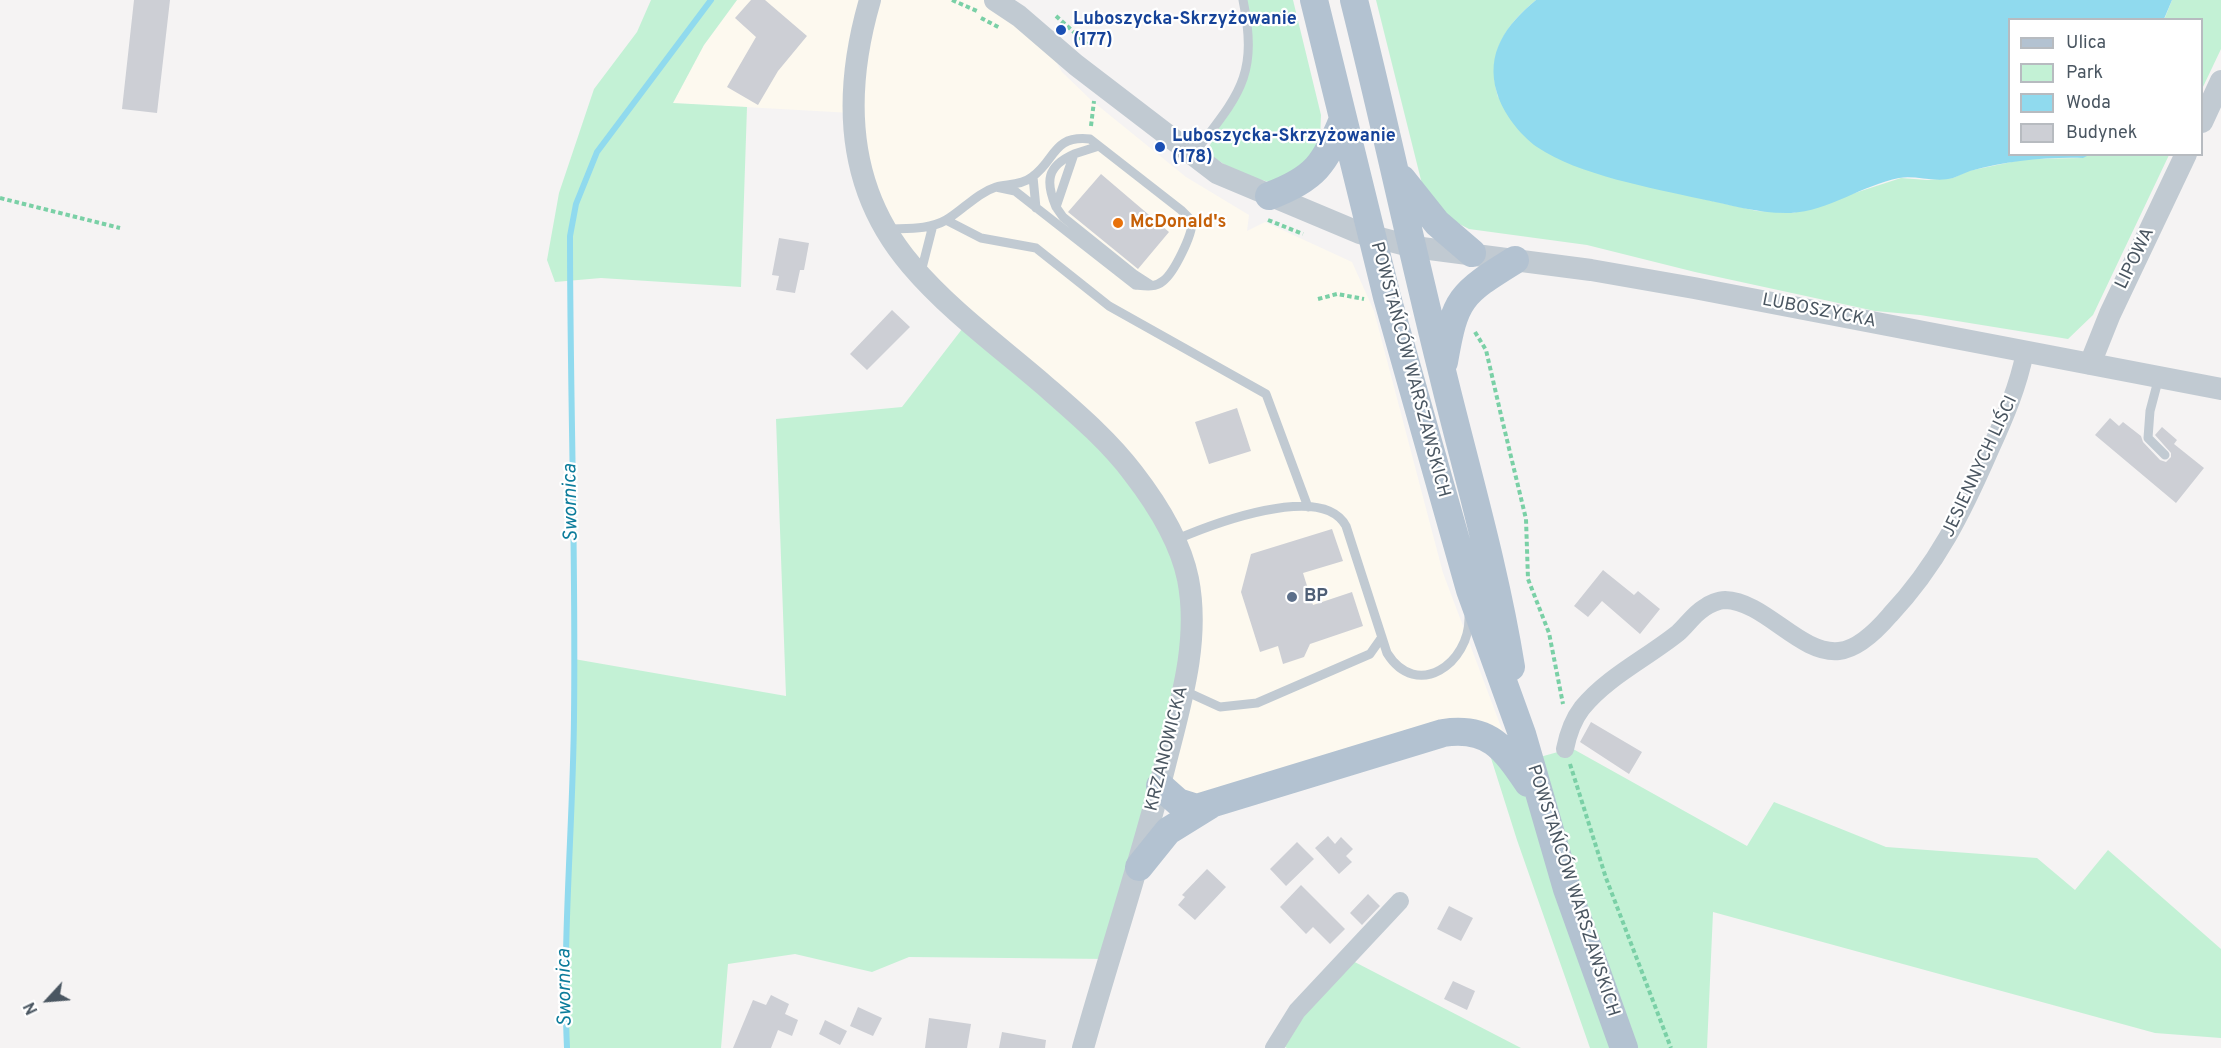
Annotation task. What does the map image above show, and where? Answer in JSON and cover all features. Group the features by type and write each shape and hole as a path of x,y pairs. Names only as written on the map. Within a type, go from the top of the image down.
{"main road":[{"name":"POWSTAŃCÓW WARSZAWSKICH","path":"1314,0 1373,236 1470,590 1522,734 1539,799 1624,1048"},
{"name":"POWSTAŃCÓW WARSZAWSKICH","path":"1354,0 1397,173 1442,373 1499,594 1522,734"},
{"path":"1269,196 1302,183 1321,166 1343,119"},
{"path":"1397,173 1437,223 1472,254"},
{"path":"1442,373 1450,328 1461,300 1481,281 1515,260"},
{"path":"1160,786 1186,806 1197,808 1443,733 1464,731 1485,736 1503,750 1539,799"},
{"path":"1139,867 1168,831 1210,805"}],"street":[{"name":"KRZANOWICKA","path":"870,0 856,53 852,112 862,173 887,229 920,274 1122,459 1157,507 1175,540 1188,576 1192,624 1183,690 1139,867 1083,1048"},
{"name":"LUBOSZYCKA","path":"995,0 1019,16 1076,65 1192,157 1235,182 1373,236 1414,247 1694,288 2221,389"},
{"path":"2203,120 2221,81"},
{"name":"LIPOWA","path":"2090,364 2110,314 2185,156"},
{"name":"JESIENNYCH LIŚCI","path":"1565,749 1569,729 1583,708 1622,674 1678,632 1704,608 1722,600 1740,602 1814,646 1839,651 1860,642 1877,630 1908,596 1948,539 2019,383 2025,352"},
{"path":"1274,1048 1297,1011 1400,901"}],"lane":[{"path":"1192,157 1240,92 1246,74 1249,57 1243,0"},
{"path":"887,229 933,225 946,220 979,195 996,187 1018,183 1032,177 1063,142 1075,138 1090,139 1192,221 1192,233 1164,280 1153,286 1135,285 1014,191 996,187"},
{"path":"1099,146 1060,160 1053,168 1049,183 1056,207 1063,217 1134,274 1153,286"},
{"path":"1056,207 1074,154"},
{"path":"1032,177 1036,208"},
{"path":"946,220 981,238 1036,248 1109,306 1266,394 1308,507"},
{"path":"920,274 933,225"},
{"path":"2159,377 2150,411 2148,438 2165,455"},
{"path":"1175,540 1240,516 1308,507 1323,508 1341,517 1387,653 1401,669 1420,676 1437,671 1455,658 1463,648 1469,626 1470,590"},
{"path":"1183,690 1220,707 1231,708 1257,703 1370,654 1382,637"}],"path":[{"path":"1091,113 1091,119"},
{"path":"0,198 120,228"},
{"path":"1318,299 1337,294 1368,299"},
{"path":"1471,323 1486,351 1502,415 1526,519 1528,579 1551,640 1569,729"},
{"path":"1565,749 1606,878 1671,1048"}],"shaded area":[{"path":"737,0 995,0 1039,32 1062,72 1091,100 1186,177 1249,215 1247,231 1265,222 1352,262 1374,311 1443,573 1515,764 1485,736 1210,805 1160,786 1192,624 895,242 852,113 673,103 704,45"}],"green space":[{"path":"651,0 737,0 704,45 673,103 747,107 741,287 601,278 555,282 547,260 559,193 594,89 637,32"},
{"path":"1243,0 1293,0 1321,115 1320,140 1302,168 1269,182 1240,174 1206,153 1246,73"},
{"path":"1376,0 1536,0 1515,20 1500,42 1494,68 1498,97 1686,195 1757,211 1793,213 1901,178 1927,180 1953,178 1968,171 2026,159 2169,156 2093,315 2068,339 1920,315 1875,311 1695,272 1587,245 1469,229 1442,215 1425,196"},
{"path":"2172,0 2221,0 2221,49 2203,87 2203,18 2165,18"},
{"path":"969,320 1157,507 1192,624 1108,959 909,957 872,972 795,954 728,964 721,1048 567,1048 564,990 569,899 574,659 786,696 776,419 902,407"},
{"path":"1484,736 1515,764 1565,750 1566,745 1747,846 1774,802 1886,847 2037,858 2075,890 2108,850 2221,949 2221,1038 2155,1033 1713,912 1707,1048 1590,1048 1517,840"},
{"path":"1347,958 1521,1048 1287,1048 1277,1043"}],"water":[{"path":"1536,0 2172,0 2164,18 2008,18 2008,156 2087,156 2012,162 1946,179 1899,178 1872,186 1818,208 1791,213 1746,209 1616,179 1573,165 1537,147 1524,136 1503,108 1494,79 1496,53 1501,41 1507,30"}],"building":[{"path":"134,0 170,0 157,113 122,109"},
{"path":"751,0 765,0 807,36 778,71 758,105 727,87 756,37 735,18"},
{"name":"McDonald's","path":"1101,174 1169,232 1138,269 1068,212"},
{"path":"779,238 809,243 804,270 800,270 795,293 776,290 779,276 772,275"},
{"path":"892,310 910,327 867,370 850,354"},
{"path":"1237,408 1251,451 1209,464 1195,422"},
{"path":"2110,418 2119,426 2123,422 2141,436 2143,442 2160,460 2166,462 2171,457 2171,453 2155,435 2162,427 2177,440 2174,444 2204,468 2176,503 2095,435"},
{"path":"1332,529 1343,561 1303,573 1313,605 1352,592 1363,626 1310,644 1304,657 1283,664 1278,646 1260,652 1241,592 1251,554"},
{"path":"1603,570 1634,595 1638,591 1660,609 1640,634 1602,601 1588,617 1574,606"},
{"path":"1591,722 1642,752 1629,774 1580,742"},
{"path":"1328,836 1335,844 1341,837 1353,849 1346,856 1352,862 1339,874 1315,848"},
{"path":"1297,842 1314,859 1286,886 1270,869"},
{"path":"1207,869 1226,887 1195,920 1178,905 1185,897 1182,895"},
{"path":"1301,885 1345,929 1330,944 1313,927 1306,934 1280,907"},
{"path":"1368,894 1380,906 1362,925 1350,913"},
{"path":"1449,906 1473,918 1461,941 1437,929"},
{"path":"1453,981 1475,991 1467,1010 1444,999"},
{"path":"771,995 789,1004 785,1014 798,1020 792,1036 778,1030 771,1048 733,1048 753,1000 766,1005"},
{"path":"858,1007 882,1018 873,1036 850,1026"},
{"path":"929,1018 971,1024 967,1048 925,1048"},
{"path":"825,1020 847,1031 840,1045 819,1034"},
{"path":"1002,1032 1046,1040 1045,1048 999,1048"}],"waterway":[{"name":"Swornica","path":"567,1048 566,965 574,657 570,236 576,204 597,152 711,0"}],"place":[{"name":"Luboszycka-Skrzyżowanie (177)","path":"1061,30"},
{"name":"Luboszycka-Skrzyżowanie (178)","path":"1160,147"},
{"name":"McDonald's","path":"1118,223"},
{"name":"BP","path":"1292,597"}]}
